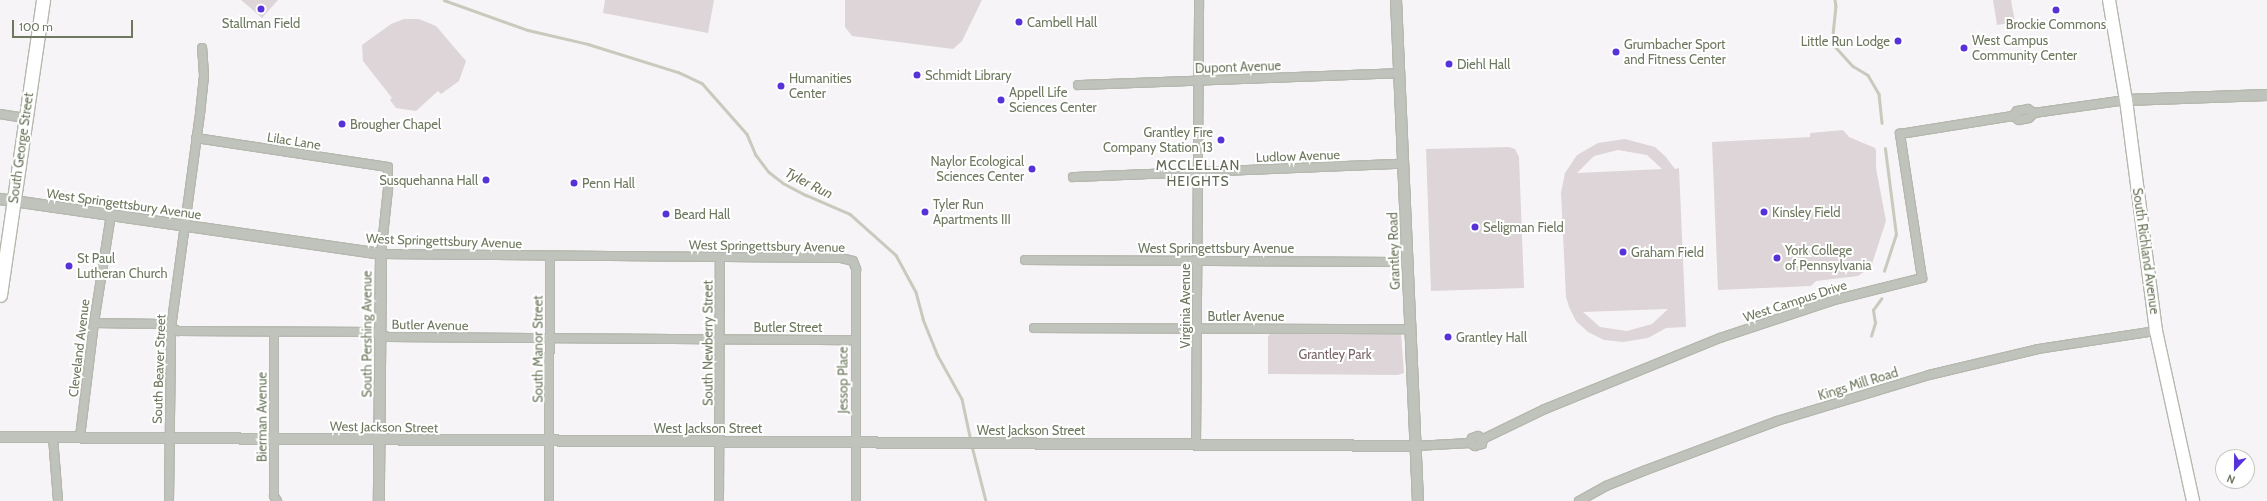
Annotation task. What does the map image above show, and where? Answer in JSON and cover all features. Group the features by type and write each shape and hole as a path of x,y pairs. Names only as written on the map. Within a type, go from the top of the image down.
{"main road":[{"name":"South George Street","path":"0,295 43,0"},
{"name":"South Richland Avenue","path":"2109,0 2126,100 2156,331 2193,501"}],"street":[{"name":"Virginia Avenue","path":"1196,444 1199,0"},
{"name":"Grantley Road","path":"1396,0 1418,501"},
{"name":"South Beaver Street","path":"169,501 171,328 204,75 202,48"},
{"name":"Dupont Avenue","path":"1078,85 1400,73"},
{"path":"2126,100 2267,95"},
{"name":"West Campus Drive","path":"1415,446 1470,443 1472,438 1478,436 1483,439 1560,403 1752,327 1834,300 1922,278 1900,134 2013,116 2019,120 2029,118 2034,113 2126,100"},
{"path":"0,114 26,118"},
{"name":"Lilac Lane","path":"196,138 388,167"},
{"name":"Ludlow Avenue","path":"1073,177 1404,164"},
{"name":"South Pershing Avenue","path":"379,501 381,254 388,189 388,167"},
{"name":"West Springettsbury Avenue","path":"0,199 381,254 550,258 841,258 853,261"},
{"name":"Cleveland Avenue","path":"80,437 94,323 111,215"},
{"name":"South Manor Street","path":"549,501 550,258"},
{"name":"South Newberry Street","path":"719,501 720,258"},
{"name":"West Springettsbury Avenue","path":"1025,260 1408,262"},
{"name":"Jessop Place","path":"853,261 856,269 856,501"},
{"name":"Butler Avenue","path":"94,323 162,324 178,331 373,332 388,337 720,339"},
{"name":"Butler Avenue","path":"1034,328 1410,329"},
{"name":"Kings Mill Road","path":"1579,501 1633,475 1777,421 1929,375 2038,349 2156,331"},
{"name":"Bierman Avenue","path":"274,332 274,496 277,501"},
{"name":"Butler Street","path":"720,339 855,340"},
{"name":"West Jackson Street","path":"0,437 1415,446"},
{"path":"53,437 58,501"}],"green space":[{"name":"Stallman Field","path":"241,0 278,0 262,18"},
{"path":"605,0 714,0 708,33 603,13"},
{"path":"845,0 982,0 962,41 953,49 852,36 845,27"},
{"path":"1993,0 2011,0 2015,22 1997,25"},
{"path":"404,19 419,19 436,26 466,61 459,81 441,94 438,91 416,111 396,108 390,100 392,98 363,61 362,45 391,24"},
{"name":"Kinsley Field","path":"1843,130 1849,137 1875,148 1876,151 1876,168 1886,221 1871,267 1858,276 1816,281 1811,286 1718,290 1712,142 1810,137 1810,133"},
{"name":"Graham Field","path":"1625,139 1655,147 1665,156 1675,169 1679,168 1686,327 1666,328 1648,338 1623,342 1604,340 1588,332 1576,321 1569,307 1566,297 1561,193 1565,173 1577,155 1598,143","holes":["1618,150 1647,155 1662,169 1577,173 1594,156","1668,309 1652,324 1627,331 1600,327 1583,312"]},
{"name":"Seligman Field","path":"1509,147 1515,149 1519,157 1524,288 1431,291 1426,149"},
{"name":"Grantley Park","path":"1271,332 1401,333 1404,373 1398,375 1268,374 1268,337"}],"waterway":[{"name":"Tyler Run","path":"444,0 528,30 588,44 678,72 702,83 747,134 756,155 769,172 783,183 806,195 850,214 896,255 916,292 923,319 937,354 962,399 971,441"},
{"path":"1835,0 1836,6 1832,43 1853,66 1868,75 1879,94 1882,123"},
{"path":"1884,271 1896,235 1885,149"},
{"path":"1871,336 1875,323 1873,310 1881,299"},
{"name":"Tyler Run","path":"972,446 986,501"}],"place":[{"name":"Stallman Field","path":"261,9"},
{"name":"Brockie Commons","path":"2056,10"},
{"name":"Cambell Hall","path":"1019,22"},
{"name":"Little Run Lodge","path":"1898,41"},
{"name":"West Campus Community Center","path":"1964,48"},
{"name":"Grumbacher Sport and Fitness Center","path":"1616,52"},
{"name":"Diehl Hall","path":"1449,64"},
{"name":"Schmidt Library","path":"917,75"},
{"name":"Humanities Center","path":"781,86"},
{"name":"Appell Life Sciences Center","path":"1001,100"},
{"name":"Brougher Chapel","path":"342,124"},
{"name":"Grantley Fire Company Station 13","path":"1221,140"},
{"name":"Naylor Ecological Sciences Center","path":"1032,169"},
{"name":"Susquehanna Hall","path":"486,180"},
{"name":"Penn Hall","path":"574,183"},
{"name":"Tyler Run Apartments III","path":"925,212"},
{"name":"Kinsley Field","path":"1764,212"},
{"name":"Beard Hall","path":"666,214"},
{"name":"Seligman Field","path":"1475,227"},
{"name":"Graham Field","path":"1623,252"},
{"name":"York College of Pennsylvania","path":"1777,258"},
{"name":"St Paul Lutheran Church","path":"69,266"},
{"name":"Grantley Hall","path":"1448,337"}],"district":[{"name":"MCCLELLAN HEIGHTS","path":"1198,174"}]}
